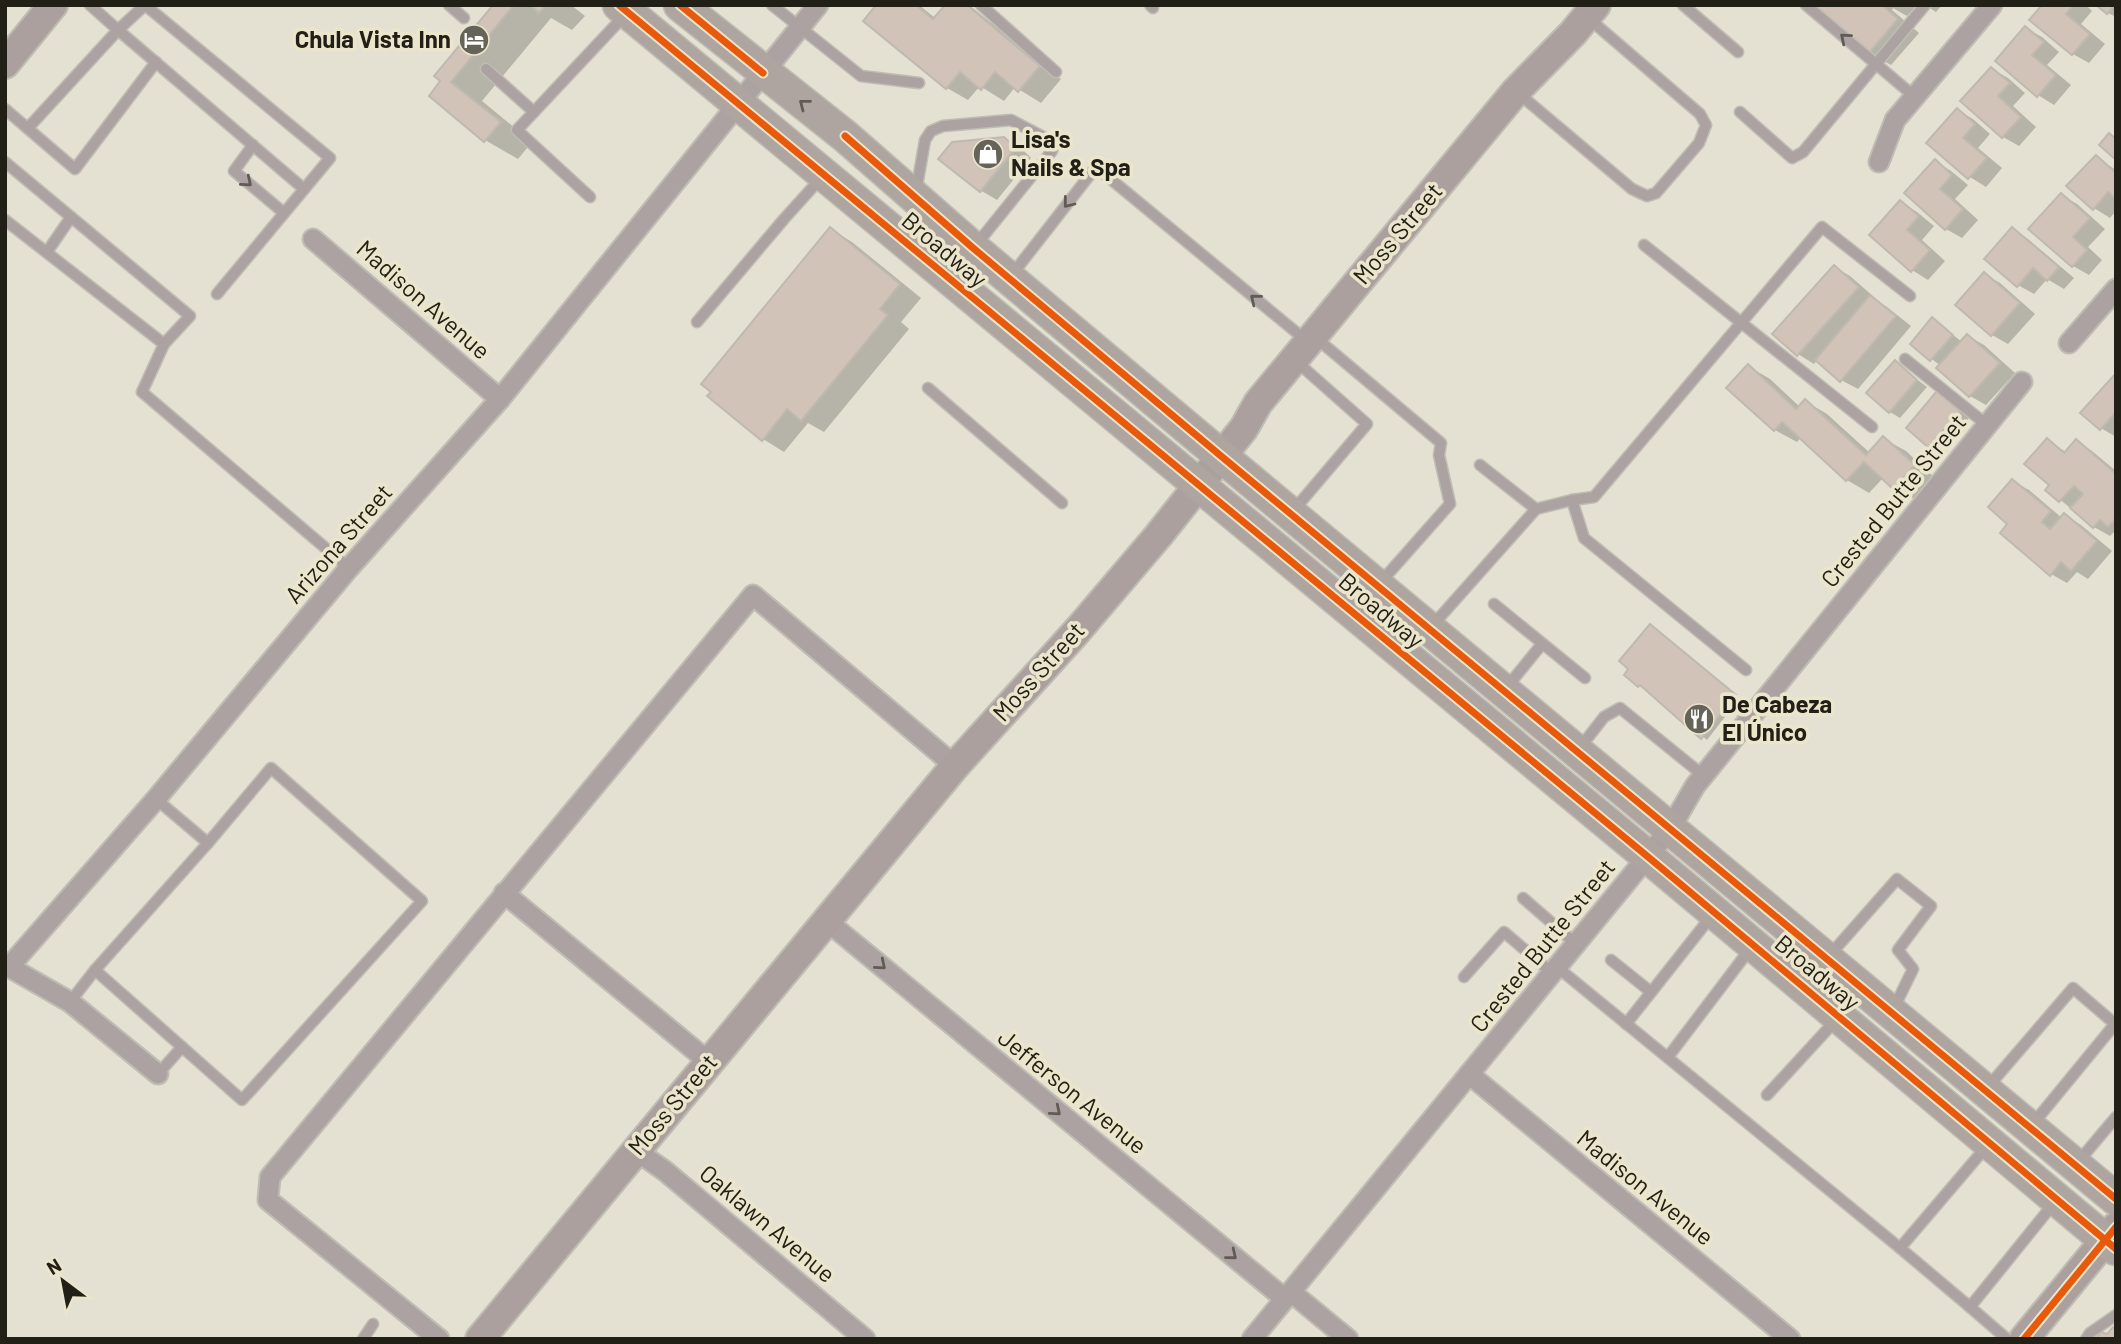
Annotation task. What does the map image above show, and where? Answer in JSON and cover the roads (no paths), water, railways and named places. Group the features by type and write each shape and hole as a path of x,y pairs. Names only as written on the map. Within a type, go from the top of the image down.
{"main road":[{"name":"Broadway","path":"680,5 845,136 973,248 1290,514 2116,1199"},
{"name":"Broadway","path":"624,9 1647,856 1989,1143 2057,1199 2112,1239"}],"street":[{"path":"5,64 53,5"},
{"name":"Arizona Street","path":"158,1074 70,1002 7,967 156,799 349,568 500,399 818,5"},
{"path":"1879,162 1895,120 1992,5"},
{"name":"Moss Street","path":"480,1339 828,922 955,765 1078,630 1158,536 1244,428 1258,403 1516,91 1591,11"},
{"name":"Madison Avenue","path":"313,239 500,399"},
{"path":"2069,343 2116,289"},
{"name":"Crested Butte Street","path":"1252,1339 1670,829 1695,786 2022,382"},
{"path":"439,1339 268,1200 271,1177 753,595 955,765"},
{"path":"504,893 709,1062"},
{"name":"Jefferson Avenue","path":"828,922 1288,1295 1348,1339"},
{"name":"Madison Avenue","path":"1469,1074 1790,1339"},
{"name":"Oaklawn Avenue","path":"635,1150 665,1171 865,1339"},
{"path":"2024,1339 2112,1239"}],"lane":[{"path":"90,5 304,189"},
{"path":"28,128 118,30 145,5 330,158 217,294"},
{"path":"449,5 464,18"},
{"path":"772,5 861,76 919,83"},
{"path":"981,5 1056,72"},
{"path":"1683,5 1738,52"},
{"path":"1806,5 1915,97"},
{"path":"1740,113 1792,158 1803,152 1925,5"},
{"path":"590,197 517,130 624,9"},
{"path":"1516,91 1632,189 1647,196 1656,193 1699,143 1706,125 1700,114 1591,11"},
{"path":"5,109 75,169 156,62"},
{"path":"486,69 534,112"},
{"path":"915,197 925,140 932,131 943,126 1011,120 1049,141 1053,145 1052,151 973,248"},
{"path":"253,145 234,171 284,213"},
{"path":"5,162 190,316 164,344 142,392 349,568"},
{"path":"1010,278 1096,167 1305,346 1441,443 1439,455 1450,504 1377,586"},
{"path":"697,322 824,175"},
{"path":"47,252 71,217"},
{"path":"5,220 164,344"},
{"path":"1429,629 1536,509 1594,497 1822,228 1910,296"},
{"path":"1644,245 1872,427"},
{"path":"1290,514 1367,424 1305,346"},
{"path":"1905,359 1987,425"},
{"path":"928,388 1062,503"},
{"path":"1480,465 1536,509"},
{"path":"1572,500 1584,538 1746,670"},
{"path":"1494,604 1585,678"},
{"path":"1504,691 1542,643"},
{"path":"1577,752 1604,717 1620,708 1704,777"},
{"path":"70,1002 95,970 271,768 422,901 242,1100 95,970"},
{"path":"156,799 208,843"},
{"path":"1827,959 1896,879 1931,906 1898,950 1913,969 1891,1013"},
{"path":"1523,898 1576,944"},
{"path":"1626,1024 1714,913"},
{"path":"1464,977 1504,932 1668,1057 2007,1339"},
{"path":"1668,1057 1753,945"},
{"path":"1611,960 1651,992"},
{"path":"1985,1091 2073,988 2115,1024 2029,1128"},
{"path":"1767,1096 1839,1017"},
{"path":"158,1074 181,1047"},
{"path":"2074,1165 2116,1117"},
{"path":"1900,1248 1989,1143"},
{"path":"1970,1307 2057,1199"},
{"path":"2086,1339 2090,1333 2116,1315"},
{"path":"363,1339 373,1324"}],"place":[{"name":"Chula Vista Inn","path":"474,40"},
{"name":"Lisa's Nails & Spa","path":"988,154"},
{"name":"De Cabeza El Único","path":"1699,719"}]}
